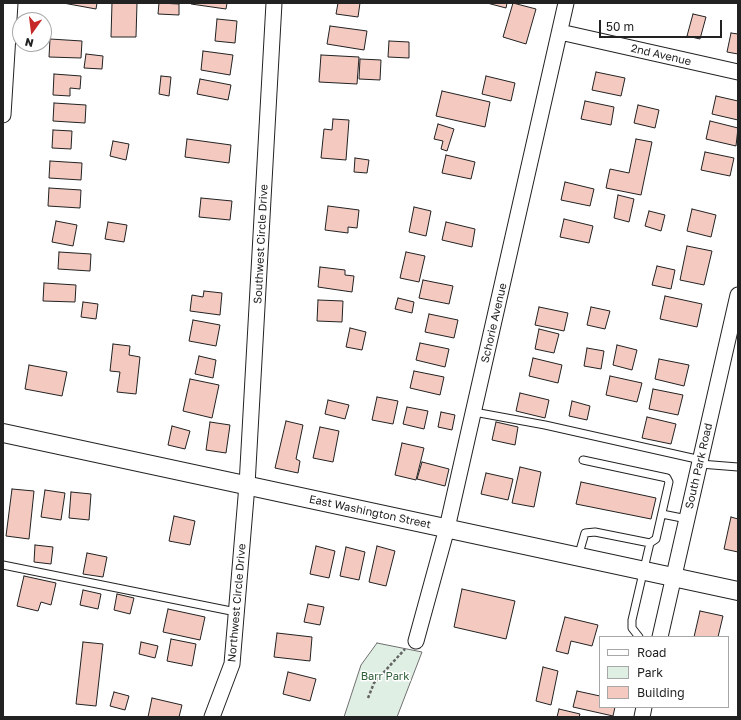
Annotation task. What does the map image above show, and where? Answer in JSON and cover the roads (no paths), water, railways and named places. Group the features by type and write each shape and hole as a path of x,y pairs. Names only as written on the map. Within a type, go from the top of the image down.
{"street":[{"path":"3,115 10,3"},
{"name":"Southwest Circle Drive","path":"247,485 274,3"},
{"name":"Schorie Avenue","path":"416,641 447,528 566,3"},
{"name":"2nd Avenue","path":"560,32 738,72"},
{"name":"South Park Road","path":"660,636 738,295"},
{"name":"East Washington Street","path":"3,433 738,591"},
{"name":"Northwest Circle Drive","path":"212,717 232,664 247,485"}],"lane":[{"path":"474,412 545,425 700,462 738,467"},
{"path":"583,460 667,478 669,482 656,539 650,543 632,620 632,628 638,636"},
{"path":"662,514 687,519"},
{"path":"578,557 585,533 595,532 650,543"},
{"path":"3,565 236,612"}],"park label":[{"name":"Barr Park","path":"385,677"}]}
